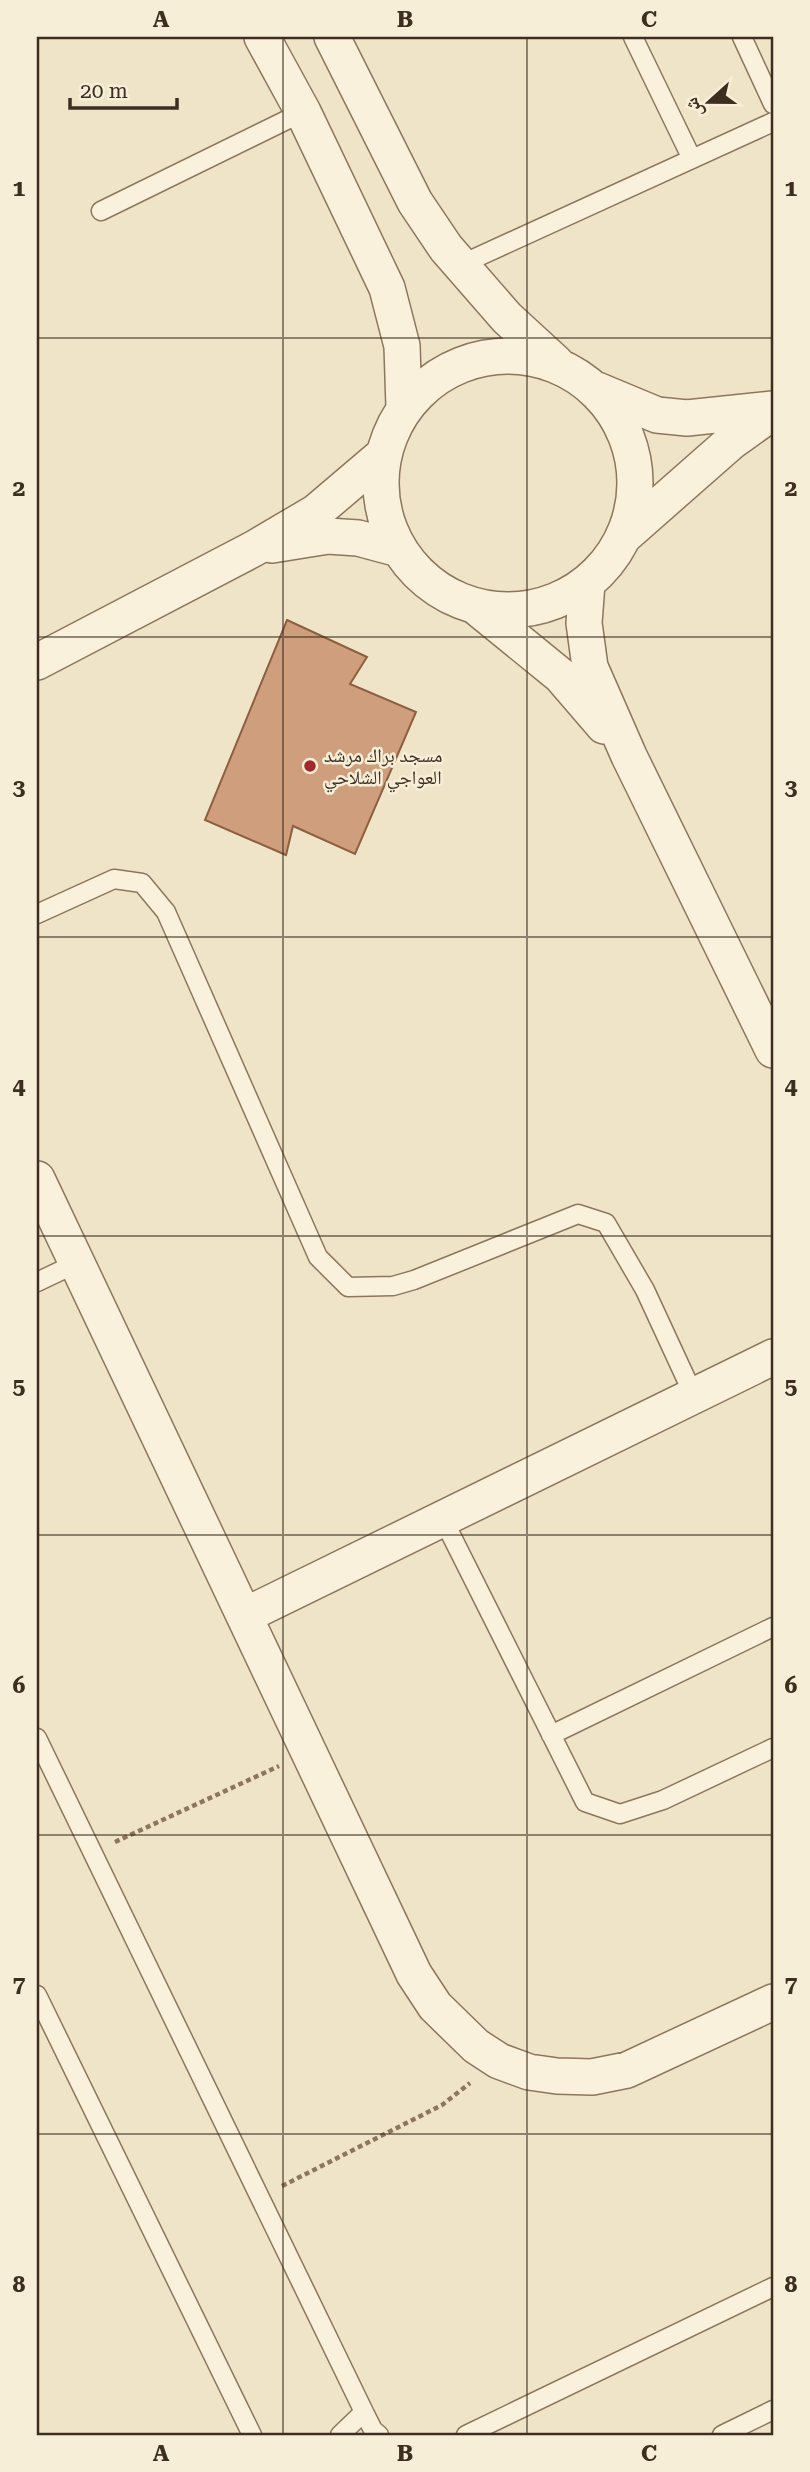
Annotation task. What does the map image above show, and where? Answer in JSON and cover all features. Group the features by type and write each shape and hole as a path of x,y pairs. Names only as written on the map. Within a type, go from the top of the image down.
{"street":[{"path":"262,37 303,112 387,288 402,346 404,408"},
{"path":"332,37 415,202 446,248 507,318 561,367 594,389 657,415 687,418 773,410"},
{"path":"561,367 522,356 490,356 460,365 432,380 404,408 393,427 383,455 380,487 386,519 399,549 419,574 445,594 475,606 514,610 553,602 587,583 608,561 623,537 632,508 634,488 630,449 618,420 594,389"},
{"path":"623,537 731,442 773,410"},
{"path":"42,655 255,548 316,512 383,455"},
{"path":"255,548 328,536 358,538 399,549"},
{"path":"587,583 584,623 590,667 628,756 773,1051"},
{"path":"475,606 561,676 628,756"},
{"path":"37,1179 414,1974 443,2015 476,2046 499,2061 529,2072 592,2077 628,2070 773,2002"},
{"path":"246,1615 773,1357"}],"lane":[{"path":"633,37 692,159"},
{"path":"742,37 773,104"},
{"path":"101,211 303,112"},
{"path":"460,265 773,122"},
{"path":"37,914 114,879 142,883 150,892 166,912 318,1257 348,1287 393,1286 578,1214 606,1223 645,1290 694,1396"},
{"path":"37,1282 77,1263"},
{"path":"443,1518 585,1802 620,1814 663,1800 773,1748"},
{"path":"551,1735 773,1627"},
{"path":"37,1738 364,2413 373,2430 379,2435"},
{"path":"37,1995 253,2435"},
{"path":"473,2433 773,2287"},
{"path":"722,2435 773,2410"},
{"path":"340,2435 364,2413"}],"path":[{"path":"92,1853 310,1752"},
{"path":"259,2197 442,2105 499,2061"}],"building":[{"name":"مسجد براك مرشد العواجي الشلاحي","path":"287,620 367,657 350,684 416,712 355,854 293,826 286,855 205,820"}],"place":[{"name":"مسجد براك مرشد العواجي الشلاحي","path":"310,766"}]}
